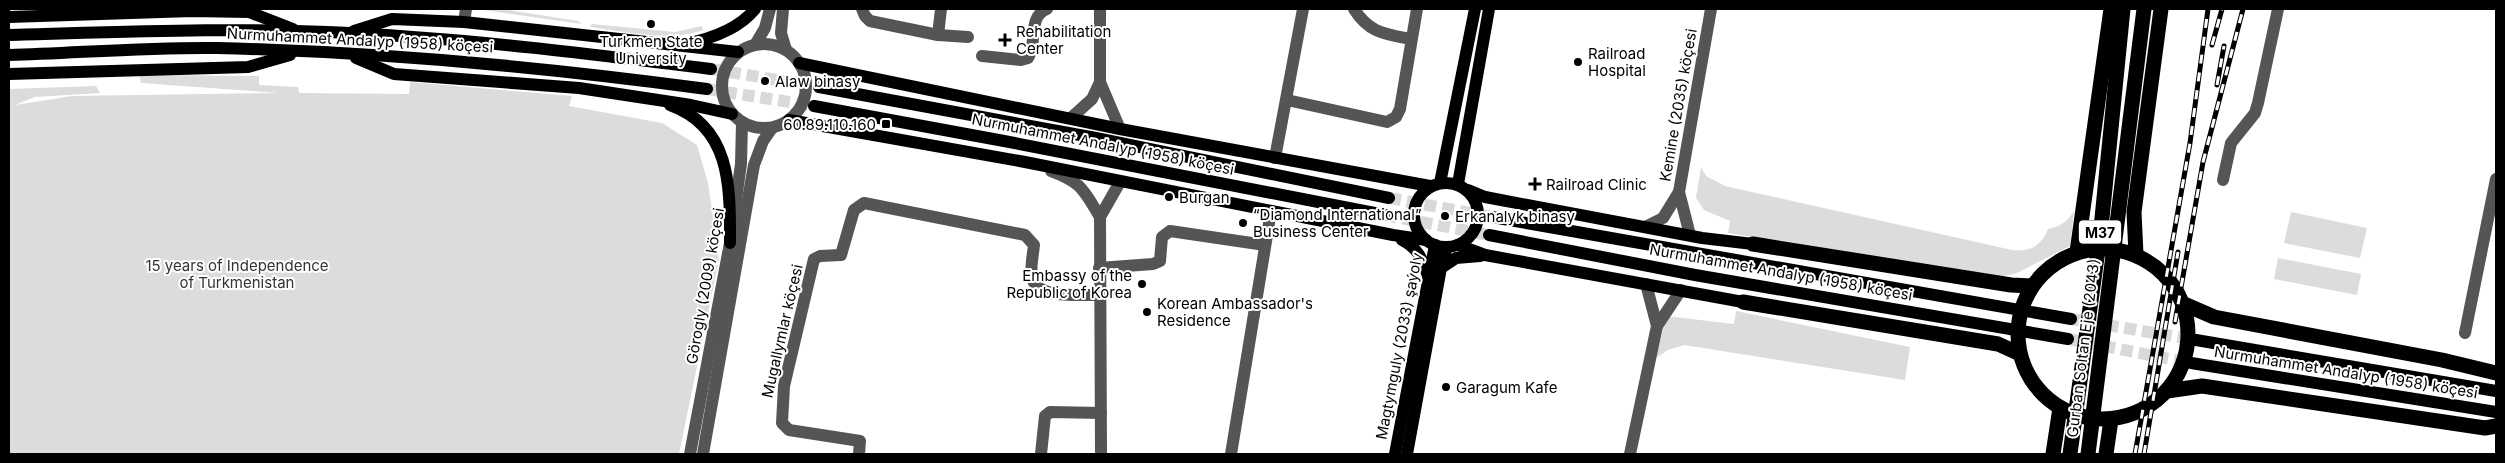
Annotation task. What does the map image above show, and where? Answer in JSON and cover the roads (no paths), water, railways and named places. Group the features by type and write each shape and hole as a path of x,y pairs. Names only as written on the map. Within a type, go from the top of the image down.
{"highway":[{"path":"2077,252 2111,9"},
{"name":"Gurban Soltan Eje (2043)","path":"2070,454 2101,228 2123,9"},
{"name":"Gurban Soltan Eje (2043)","path":"2088,453 2144,9"},
{"path":"2136,254 2134,212 2161,9"},
{"path":"1753,244 2011,285 2032,286"},
{"path":"2097,248 2117,249 2136,254 2154,265 2170,279 2184,304 2188,322 2189,341 2185,359 2178,376 2167,391 2148,407 2130,416 2112,420 2088,418 2060,408 2042,394 2028,374 2020,354 2018,328 2022,306 2032,286 2047,269 2064,257 2097,248"},
{"path":"1743,302 1782,310 1998,344 2020,354"},
{"path":"2184,304 2214,317 2496,372"},
{"path":"2167,391 2202,386 2493,428"},
{"path":"2053,454 2060,408"},
{"path":"2106,454 2112,420"}],"main road":[{"path":"669,45 700,40 726,31 755,9"},
{"path":"1475,9 1448,151 1435,185 1420,197 1414,212 1419,232 1441,244 1467,239 1474,231 1478,220 1478,209 1474,199 1463,187 1462,157 1489,9"},
{"path":"9,17 192,10 249,12 302,32"},
{"path":"348,33 392,18 464,22 738,52"},
{"name":"Nurmuhammet Andalyp (1958) köçesi","path":"9,35 193,29 348,33 512,44 711,69"},
{"name":"Nurmuhammet Andalyp (1958) köçesi","path":"9,56 196,48 347,54 559,70 707,89"},
{"path":"9,74 248,67 303,52"},
{"path":"347,54 394,74 562,86 692,104 737,118"},
{"path":"799,63 1120,129 1407,184 1463,187 1485,197 1696,236 1753,244"},
{"name":"Nurmuhammet Andalyp (1958) köçesi","path":"819,87 1016,123 1388,198"},
{"path":"653,99 680,109 695,120 709,134 720,154 728,176 730,243"},
{"name":"Nurmuhammet Andalyp (1958) köçesi","path":"814,106 1004,141 1385,216"},
{"path":"1016,123 1071,118"},
{"path":"789,120 1025,162 1441,244 1485,255 1743,302"},
{"path":"1120,129 1154,151"},
{"path":"1004,141 1025,162"},
{"path":"1407,184 1436,174 1448,151"},
{"path":"1462,157 1470,182 1485,197"},
{"path":"1120,182 1152,171"},
{"name":"Nurmuhammet Andalyp (1958) köçesi","path":"1492,217 1723,256 2072,319"},
{"path":"1393,235 1414,246 1422,257 1429,279"},
{"name":"Nurmuhammet Andalyp (1958) köçesi","path":"1489,235 1724,280 2068,339"},
{"path":"1696,236 1723,256 1753,244"},
{"name":"Magtymguly (2033) şaýoly","path":"1407,454 1441,268 1441,244"},
{"name":"Magtymguly (2033) şaýoly","path":"1395,454 1429,279 1441,244"},
{"path":"1441,268 1456,258 1485,255"},
{"path":"1703,294 1724,280 1743,302"},
{"name":"Nurmuhammet Andalyp (1958) köçesi","path":"2196,340 2496,391"},
{"name":"Nurmuhammet Andalyp (1958) köçesi","path":"2191,363 2496,412"}],"street":[{"path":"464,22 466,9"},
{"path":"755,45 761,37 770,9"},
{"path":"782,9 781,33 786,50"},
{"path":"862,9 864,16 870,21 938,35 968,37"},
{"path":"938,35 941,9"},
{"path":"982,56 1021,60 1028,58 1032,52 1035,18 1040,12 1047,9"},
{"path":"1100,9 1100,82 1120,129"},
{"path":"1275,158 1302,9"},
{"path":"1354,9 1359,17 1376,32 1411,39"},
{"path":"1287,100 1387,122 1396,117 1400,109 1417,9"},
{"name":"Kemine (2035) köçesi","path":"1696,236 1679,192 1711,9"},
{"path":"2223,180 2231,144 2255,114 2278,9"},
{"path":"192,10 193,29"},
{"path":"768,44 786,50 799,63 806,81 805,94 798,111 789,120 772,128 753,127 737,118 723,98 722,79 729,61 738,52 755,45 768,44"},
{"name":"Nurmuhammet Andalyp (1958) köçesi","path":"1071,118 1092,99 1100,82"},
{"name":"Görogly (2009) köçesi","path":"690,454 730,243 741,164 737,118"},
{"name":"Görogly (2009) köçesi","path":"703,454 754,165 763,141 772,128"},
{"path":"1025,162 1070,178 1083,190 1100,217"},
{"path":"2464,333 2496,179"},
{"path":"1101,454 1100,217 1120,182"},
{"name":"Nurmuhammet Andalyp (1958) köçesi","path":"1645,227 1663,218 1679,192"},
{"name":"Mugallymlar köçesi","path":"859,454 860,441 790,430 782,423 780,414 784,386 814,259 820,256 841,255 854,210 858,206 864,203 1025,235 1034,245 1032,276 1035,286 1044,292 1099,295"},
{"path":"1231,454 1271,211"},
{"path":"1100,268 1153,264 1160,261 1162,237 1170,231 1265,245"},
{"path":"1646,284 1657,326"},
{"path":"1630,454 1657,326 1681,290"},
{"path":"1041,454 1042,426 1045,416 1050,412 1101,413"}],"tunnel":[{"path":"711,69 819,87"},
{"path":"707,89 814,106"},
{"path":"1389,198 1492,217"},
{"path":"1385,215 1489,235"},
{"path":"2071,319 2196,340"},
{"path":"2068,339 2191,363"}],"railway":[{"path":"2135,454 2190,143 2208,9"},
{"path":"2212,45 2222,9"},
{"path":"2175,322 2203,162 2243,9"},
{"path":"2217,85 2224,46"},
{"path":"2144,454 2178,252"}],"place":[{"name":"Turkmen State University","path":"651,24"},
{"name":"Rehabilitation Center","path":"1005,40"},
{"name":"Railroad Hospital","path":"1578,62"},
{"name":"Alaw binasy","path":"765,81"},
{"name":"60.89.110.160","path":"886,124"},
{"name":"Railroad Clinic","path":"1535,184"},
{"name":"Burgan","path":"1169,197"},
{"name":"Erkanalyk binasy","path":"1445,216"},
{"name":"“Diamond International” Business Center","path":"1243,223"},
{"name":"Embassy of the Republic of Korea","path":"1142,284"},
{"name":"Korean Ambassador's Residence","path":"1147,312"},
{"name":"Garagum Kafe","path":"1446,387"}],"park label":[{"name":"15 years of Independence of Turkmenistan","path":"237,274"}]}
